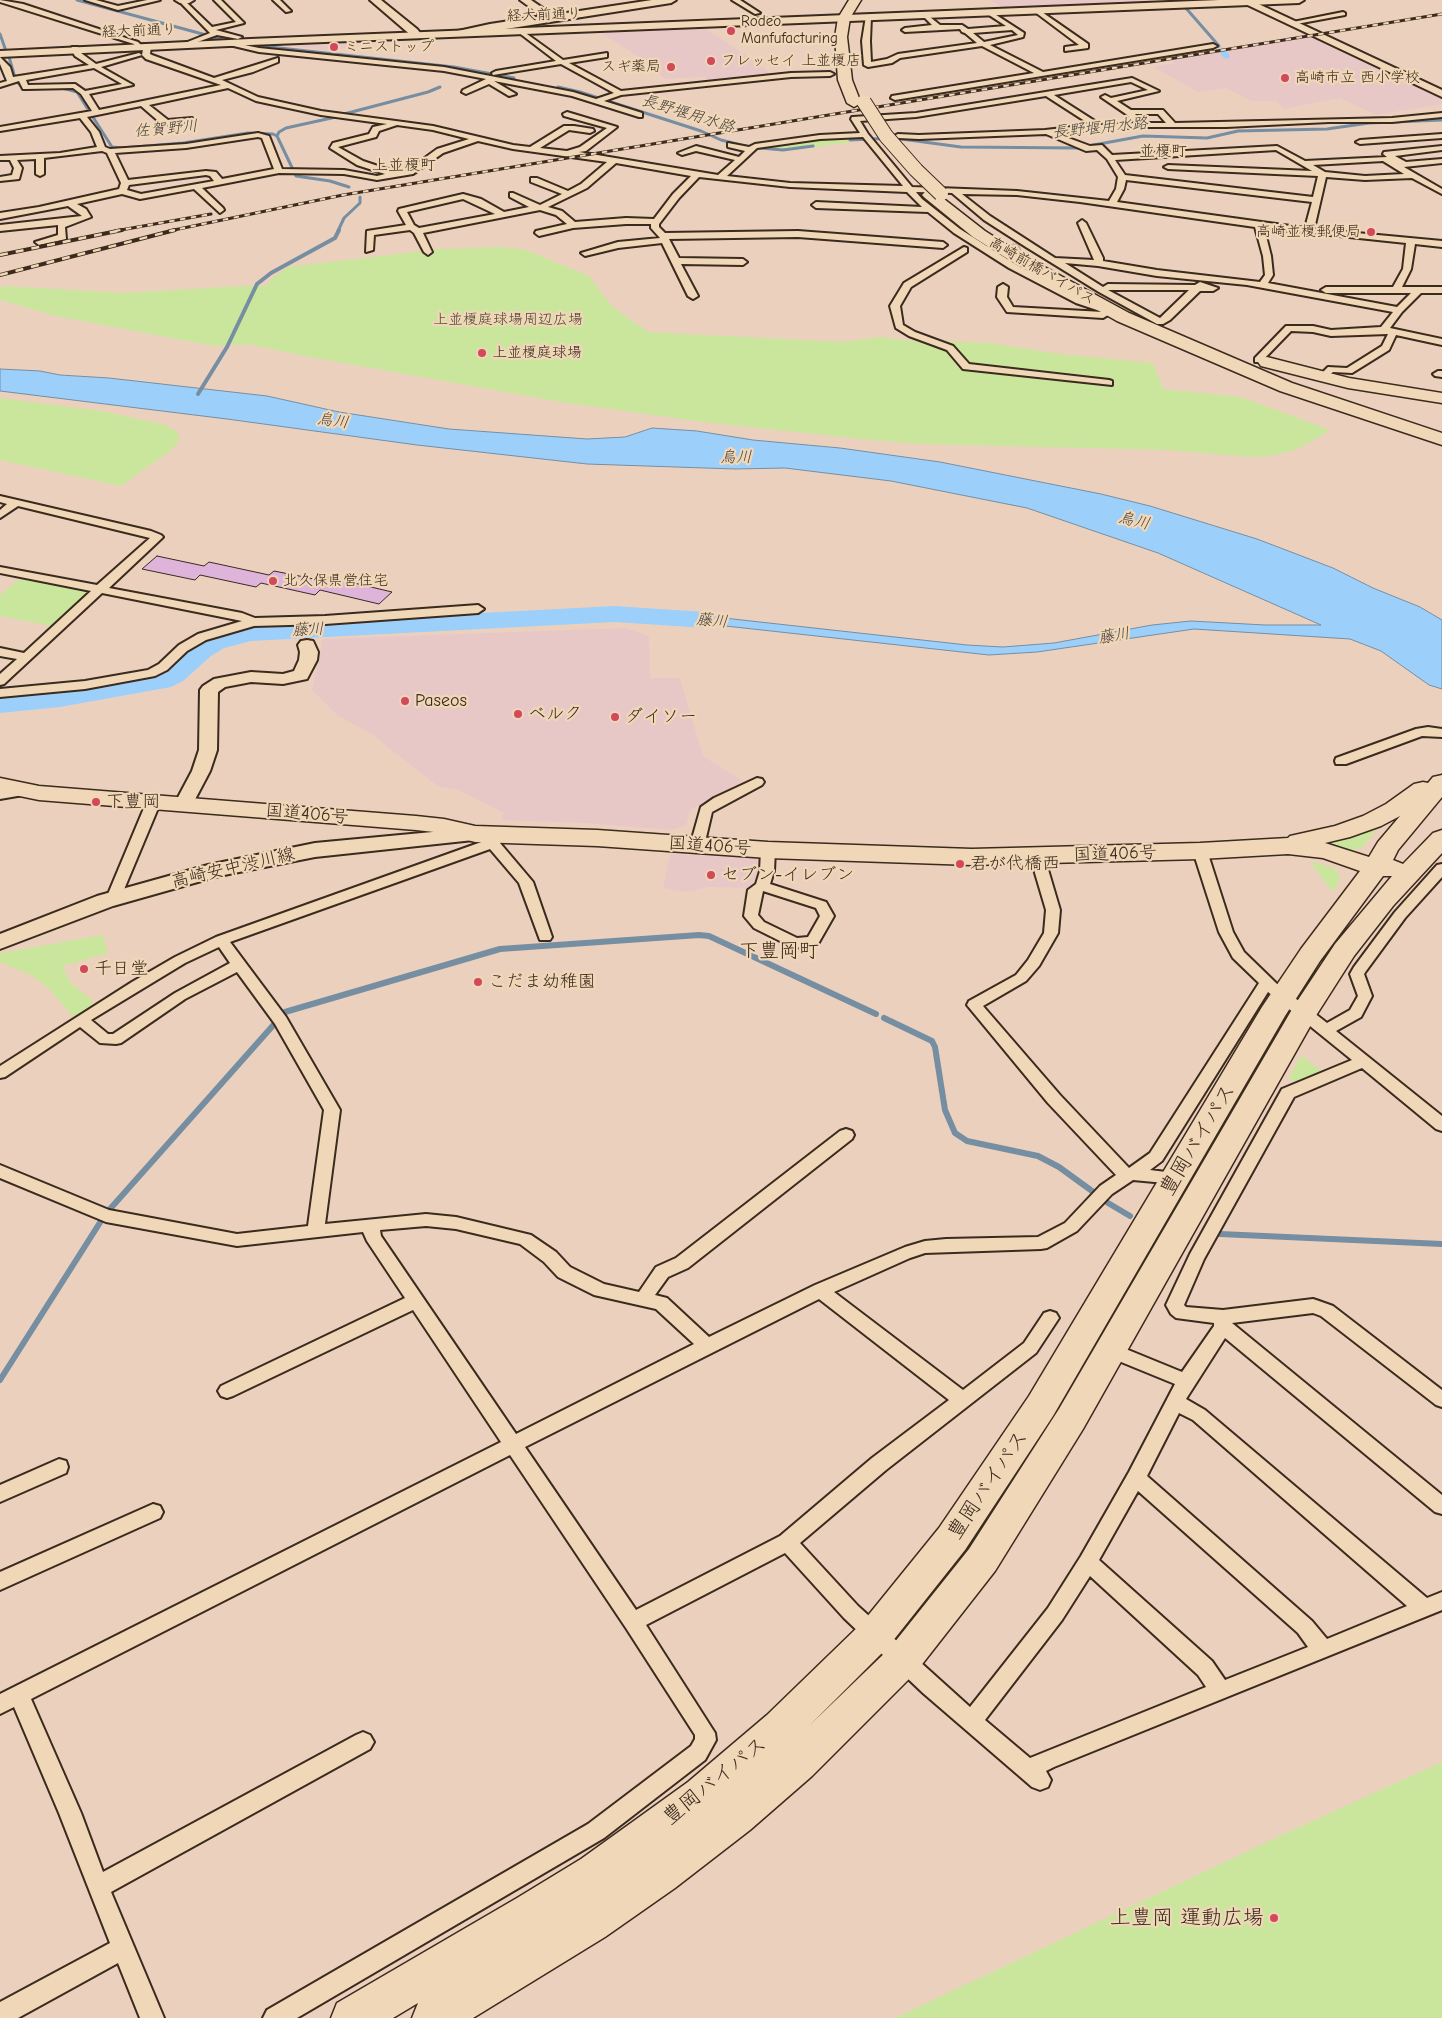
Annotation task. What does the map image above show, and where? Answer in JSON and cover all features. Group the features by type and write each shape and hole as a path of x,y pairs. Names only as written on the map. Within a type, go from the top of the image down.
{"highway":[{"name":"高崎前橋バイパス","path":"855,0 856,18"},
{"name":"高崎前橋バイパス","path":"866,0 856,18 841,36 845,80 859,103 862,119 880,144 979,234 1020,260 1117,313 1194,349 1286,387 1377,415"},
{"name":"高崎前橋バイパス","path":"938,198 1007,243 1140,319 1210,350 1254,362 1377,415"},
{"path":"1074,283 1254,362 1374,388 1442,398"},
{"path":"1194,349 1212,361 1299,400 1358,422 1442,449"},
{"path":"1377,415 1442,433"},
{"path":"1377,415 1442,439"},
{"path":"1275,846 1341,832 1372,821 1395,809 1442,775"},
{"name":"豊岡バイパス","path":"352,2018 532,1913 653,1831 702,1795 780,1728 889,1648 982,1560 1047,1457 1110,1350 1295,1005 1330,927 1376,868 1387,847 1442,782"},
{"name":"国道406号","path":"0,785 24,790 98,798 416,823 488,837 597,838 768,850 972,857 1200,852 1275,846 1302,846 1326,851 1376,868 1430,865"},
{"path":"1376,868 1400,849 1442,806"},
{"name":"豊岡バイパス","path":"433,2018 590,1922 661,1874 736,1816 798,1763 889,1648 952,1539 1041,1406 1176,1178 1295,1005 1360,929 1430,865 1442,838"}],"main road":[{"name":"経大前通り","path":"0,54 120,47 143,51 187,44 1037,11 1183,2 1299,0"},
{"name":"高崎安中渋川線","path":"0,942 113,899 216,870 290,855 365,844 488,837"}],"street":[{"path":"0,0 21,5 136,43 143,51 256,99 283,106 433,128 477,139 532,149 614,160 720,178 790,184 912,190 938,198 987,218 1025,246 1053,260 1160,322 1198,288 1203,279"},
{"path":"88,0 118,8 157,0"},
{"path":"183,0 210,33 249,42"},
{"path":"187,44 210,33 241,23 217,0"},
{"path":"276,0 288,11"},
{"path":"374,0 414,31 416,35"},
{"path":"525,0 551,18"},
{"path":"461,33 671,0"},
{"path":"734,0 757,12"},
{"path":"1244,1 1442,94"},
{"path":"1037,11 1086,46 1068,50"},
{"path":"856,18 866,41 868,66 889,61 898,56 983,44 1021,36 1021,33 988,12"},
{"path":"1291,23 1343,14"},
{"path":"925,15 945,31"},
{"path":"482,32 484,29 497,26"},
{"path":"905,30 945,31 962,27 983,44 1042,74"},
{"path":"968,31 1012,28"},
{"path":"520,31 562,62 620,93"},
{"path":"226,43 259,50 436,67 488,79 600,100 639,115"},
{"path":"895,98 1212,46"},
{"path":"74,49 95,66 129,85 84,93"},
{"path":"0,77 14,78 95,66 143,51"},
{"path":"496,72 604,55"},
{"path":"0,59 14,78 26,87 75,86 84,93 95,132 124,187 140,197 281,171 344,172 377,178 398,175 410,172 421,166 442,150 477,139"},
{"path":"214,80 250,70 275,60"},
{"path":"600,100 620,93 791,76 830,74"},
{"path":"0,85 11,82 14,78"},
{"path":"466,92 488,79"},
{"path":"488,79 512,94"},
{"path":"938,198 912,190 866,137 855,119 916,115 1132,80 1155,91 1110,100"},
{"path":"0,129 89,115 229,86"},
{"path":"1089,88 1129,112 1141,125"},
{"path":"989,104 972,94 1001,89"},
{"path":"1048,94 1099,127"},
{"path":"143,104 166,123 189,120"},
{"path":"1129,112 1160,112 1173,125"},
{"path":"567,114 613,127 583,149 567,153"},
{"path":"898,136 919,137 1045,132 1141,125 1226,125 1320,120 1392,120 1442,115"},
{"path":"396,124 376,129 373,131 373,135 336,145 334,148 360,163 398,175"},
{"path":"532,149 569,127 604,134"},
{"path":"1045,132 1086,147 1099,147 1110,158 1122,177 1120,189 1112,203"},
{"path":"0,158 186,146 258,135 265,136 281,171"},
{"path":"1360,142 1442,136"},
{"path":"731,145 751,148 820,137 866,137"},
{"path":"682,153 696,148 739,159"},
{"path":"720,178 751,148"},
{"path":"1110,158 1277,148 1323,174"},
{"path":"1442,148 1387,154 1405,165 1442,161"},
{"path":"1432,149 1442,155"},
{"path":"40,156 40,174"},
{"path":"0,179 16,177 18,168 12,157"},
{"path":"1305,163 1384,159 1442,192"},
{"path":"369,250 370,232 414,229 542,207 584,186 614,160"},
{"path":"1168,167 1323,174 1365,178 1413,176"},
{"path":"0,216 71,204 124,187 206,173 213,174 220,182"},
{"path":"693,296 677,261 664,238 655,228 657,222 676,196 697,174"},
{"path":"1309,231 1323,174"},
{"path":"1122,177 1317,200"},
{"path":"534,180 569,194"},
{"path":"196,187 220,210"},
{"path":"816,205 1017,193 1112,203 1259,225 1442,244"},
{"path":"513,195 532,205 559,213 573,225"},
{"path":"428,252 402,211 462,196 478,201 504,215"},
{"path":"938,198 945,234 964,250"},
{"path":"0,228 53,221 70,221 87,217 84,211 71,204"},
{"path":"39,242 63,237 61,226 70,221"},
{"path":"539,233 573,225 626,221 657,222"},
{"path":"1082,223 1099,258 1098,263"},
{"path":"1259,225 1267,256 1269,275 1262,285"},
{"path":"585,253 618,245 664,238 798,234 945,234 993,252 1012,266 1095,308 1117,313"},
{"path":"1396,290 1407,269 1411,241"},
{"path":"993,252 964,250 907,285 895,306 899,326 912,334 950,348 966,367 1109,383"},
{"path":"1053,260 1098,263 1203,279 1262,285 1399,310"},
{"path":"677,261 743,262"},
{"path":"1003,286 1002,297 1010,310 1092,315 1117,313"},
{"path":"1108,287 1442,290"},
{"path":"1323,377 1331,368 1349,370 1386,348 1389,331 1399,310 1418,290"},
{"path":"1254,362 1289,328 1313,329 1331,333 1389,331 1437,341 1442,336"},
{"path":"0,499 157,537 0,681"},
{"path":"0,515 15,503"},
{"path":"0,570 242,616 253,622"},
{"path":"0,693 75,686 152,673 163,667 183,648 202,637 253,622 325,620 478,609"},
{"path":"184,804 199,776 208,750 209,690 220,683 251,677 284,679 301,675 308,660 309,652 307,645"},
{"path":"0,652 26,657"},
{"path":"1341,761 1412,734 1428,731 1442,733"},
{"path":"697,846 706,810 757,782"},
{"path":"0,795 24,790"},
{"path":"113,899 154,801"},
{"path":"0,1073 80,1020 180,960 221,940 488,837 526,882 545,937"},
{"path":"762,886 821,905 827,916 813,941 795,942 759,925 752,916 755,890 762,886 767,870 768,850"},
{"path":"1200,852 1230,944 1238,955 1295,1005 1365,1060 1442,1125"},
{"path":"1037,856 1053,910 1051,933 1034,963 1021,978 974,1005 1054,1099 1130,1175 1176,1178"},
{"path":"1295,1005 1356,1012 1365,996 1357,974 1359,970 1400,915 1430,865"},
{"path":"221,940 281,1021 332,1110 316,1232"},
{"path":"80,1020 105,1039 116,1039 180,996 240,964"},
{"path":"152,2018 70,1813 10,1700 513,1444 821,1290 905,1253 925,1247 1041,1243 1071,1227 1106,1190 1156,1157 1295,1005"},
{"path":"1365,1060 1288,1093 1196,1259 1175,1305 1182,1313 1223,1322 1313,1306 1327,1311 1442,1400"},
{"path":"643,1299 662,1272 682,1263 846,1135"},
{"path":"0,1171 106,1216 237,1240 255,1240 426,1220 456,1223 525,1239 550,1257 564,1272 600,1290 661,1303 707,1346"},
{"path":"275,2018 596,1831 698,1753 703,1745 706,1733 373,1237 370,1226"},
{"path":"821,1290 832,1301 963,1400"},
{"path":"227,1391 416,1301"},
{"path":"633,1622 787,1542 878,1464 1030,1348 1050,1318"},
{"path":"972,1720 1055,1614 1088,1562 1136,1478 1186,1381 1223,1322"},
{"path":"1223,1322 1442,1506"},
{"path":"1110,1350 1186,1381"},
{"path":"787,1542 843,1604 889,1648 1034,1774 1047,1760 1433,1605 1199,1415 1176,1402"},
{"path":"0,1494 59,1467"},
{"path":"1136,1478 1305,1627 1323,1650"},
{"path":"0,1581 153,1512"},
{"path":"1088,1562 1205,1668 1221,1691"},
{"path":"98,1887 363,1742"},
{"path":"0,2015 123,1948"}],"shaded area":[{"path":"990,0 1167,0 1172,3 1007,10"},
{"path":"700,25 759,64 773,76 711,83 705,77 665,79 639,57 597,30"},
{"name":"高崎市立 西小学校","path":"1312,37 1442,98 1442,104 1376,115 1340,98 1284,109 1276,101 1251,101 1226,88 1198,92 1153,67 1175,63 1170,60"},
{"path":"347,40 351,48 322,50 269,43"},
{"path":"626,628 649,636 650,678 680,678 703,756 743,781 690,810 686,826 671,830 585,823 501,820 504,813 456,789 439,787 370,733 338,716 312,690 323,639"},
{"name":"セブン-イレブン","path":"670,854 758,858 755,880 747,888 709,887 686,892 663,888"}],"green space":[{"path":"859,137 849,139 852,142 815,147 811,145 781,149 759,147 817,138"},
{"name":"上並榎庭球場周辺広場","path":"499,247 526,250 589,276 611,305 647,332 842,342 882,337 934,344 945,341 990,343 1060,354 1153,363 1163,389 1241,397 1328,429 1326,433 1295,450 1276,455 1252,457 1166,450 921,444 862,439 703,422 561,402 299,355 249,344 214,346 56,316 0,300 0,288 5,286 125,293 266,286 271,279 288,267 439,249"},
{"path":"0,398 102,411 166,425 178,433 179,442 170,451 121,486 0,460"},
{"path":"25,578 85,590 87,595 50,626 0,616 0,595 18,580"},
{"path":"1380,825 1362,848 1348,851 1319,842"},
{"path":"1310,861 1336,869 1340,878 1335,890 1332,890 1327,885"},
{"path":"103,935 108,953 63,966 69,981 93,1001 92,1005 73,1017 48,988 31,975 0,962 0,953"},
{"path":"1301,1055 1323,1072 1298,1084 1289,1078"},
{"name":"上豊岡 運動広場","path":"1442,1762 1442,2018 895,2018 1282,1835"}],"water":[{"name":"烏川","path":"0,369 40,371 60,375 109,378 267,396 339,412 449,429 587,439 625,437 652,428 697,431 753,440 840,448 940,462 1101,494 1150,506 1257,539 1333,568 1373,588 1420,607 1442,620 1442,689 1429,685 1381,651 1350,639 1194,629 1037,652 989,655 671,620 662,616 697,615 967,645 1003,647 1054,643 1152,625 1191,621 1265,625 1321,625 1158,553 1027,508 891,481 785,468 735,469 587,464 417,445 0,391"}],"building":[{"name":"北久保県営住宅","path":"157,556 204,566 209,562 269,575 274,571 324,581 329,577 392,592 379,604 320,590 315,595 261,583 256,587 200,575 195,580 142,569"}],"waterway":[{"name":"長野堰用水路","path":"77,0 221,39"},
{"path":"1175,0 1185,7 1219,46"},
{"name":"佐賀野川","path":"0,34 6,51"},
{"name":"長野堰用水路","path":"243,44 454,67 514,78"},
{"path":"1222,50 1226,56"},
{"name":"佐賀野川","path":"9,57 16,81 21,86 30,89 45,88"},
{"name":"佐賀野川","path":"59,87 77,92 112,147 122,148 183,143 248,133 273,134 277,136"},
{"path":"344,114 428,92 440,87"},
{"name":"長野堰用水路","path":"558,87 580,92 701,131 721,140 749,147 783,150 813,146"},
{"path":"277,136 279,132 286,128 336,117"},
{"name":"長野堰用水路","path":"850,140 894,138 961,147 1077,148 1143,136 1207,138 1238,131 1327,129 1369,123 1442,120"},
{"name":"佐賀野川","path":"277,136 296,176 330,181 349,187"},
{"name":"佐賀野川","path":"338,231 344,218 360,203 360,197"},
{"name":"佐賀野川","path":"198,394 227,347 257,284 271,273 335,238 339,230"},
{"name":"藤川","path":"0,705 60,699 162,681 174,675 202,650 215,642 251,633 615,614 706,620"},
{"path":"110,1209 285,1012 500,949 699,935 709,936 876,1014"},
{"path":"884,1018 932,1041 935,1047 945,1110 955,1133 967,1141 1038,1156 1059,1167 1092,1191"},
{"path":"1108,1203 1130,1216"},
{"path":"0,1380 101,1221"},
{"path":"1220,1234 1442,1244"}],"tunnel":[{"path":"996,252 1021,247"}],"railway":[{"path":"169,231 343,195 1442,14"},
{"path":"115,231 211,214"},
{"path":"0,255 122,230"},
{"path":"0,275 175,230"}],"place":[{"name":"Rodeo Manfufacturing","path":"731,31"},
{"name":"ミニストップ","path":"334,47"},
{"name":"フレッセイ 上並榎店","path":"711,61"},
{"name":"スギ薬局","path":"671,67"},
{"name":"高崎市立 西小学校","path":"1285,78"},
{"name":"高崎並榎郵便局","path":"1371,232"},
{"name":"上並榎庭球場","path":"482,353"},
{"name":"北久保県営住宅","path":"273,581"},
{"name":"Paseos","path":"405,701"},
{"name":"ベルク","path":"518,714"},
{"name":"ダイソー","path":"615,717"},
{"name":"下豊岡","path":"96,802"},
{"name":"君が代橋西","path":"960,864"},
{"name":"セブン-イレブン","path":"711,875"},
{"name":"千日堂","path":"84,969"},
{"name":"こだま幼稚園","path":"478,982"},
{"name":"上豊岡 運動広場","path":"1274,1918"}],"district":[{"name":"並榎町","path":"1163,151"},
{"name":"上並榎町","path":"404,165"},
{"name":"下豊岡町","path":"779,951"}]}
